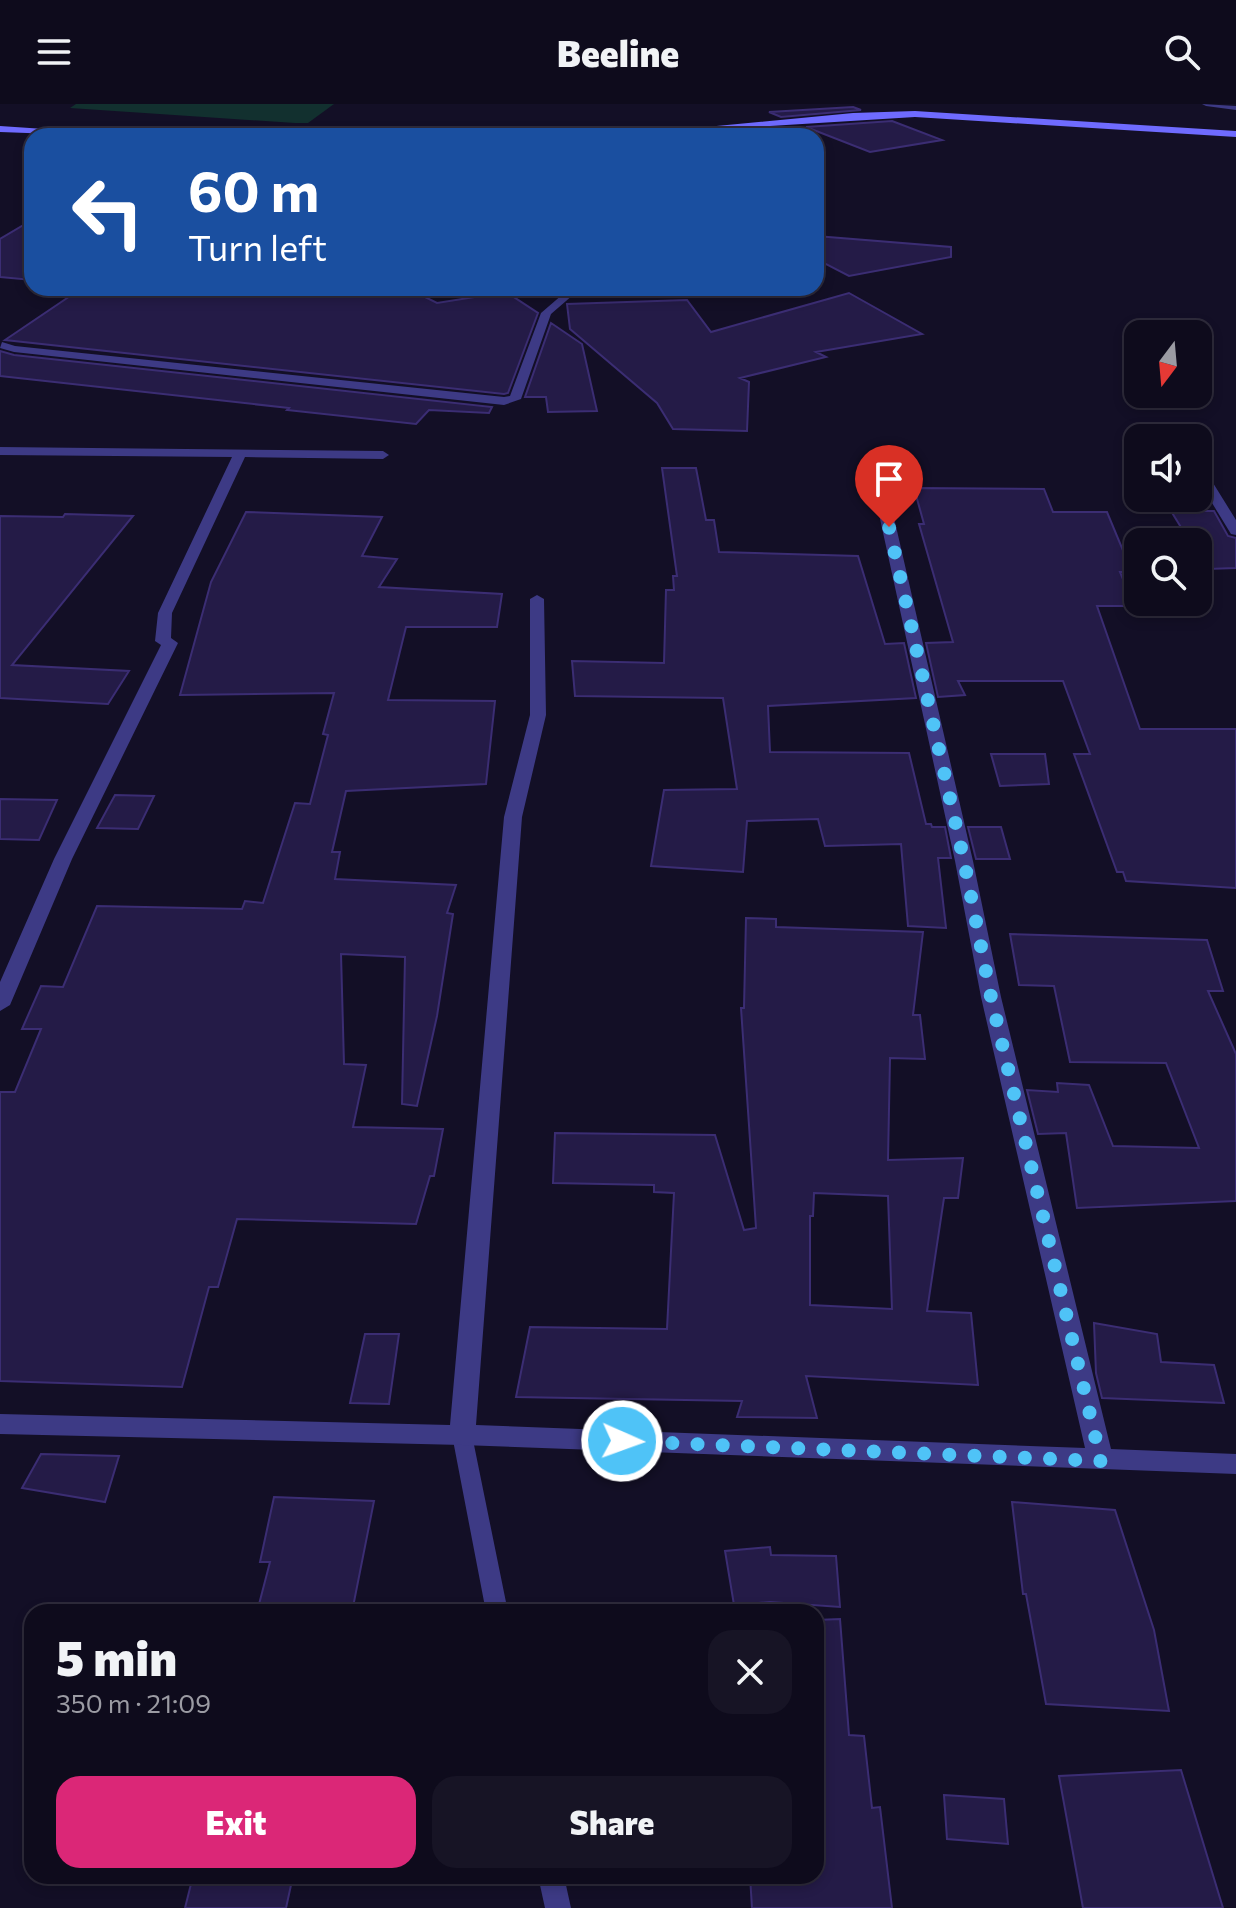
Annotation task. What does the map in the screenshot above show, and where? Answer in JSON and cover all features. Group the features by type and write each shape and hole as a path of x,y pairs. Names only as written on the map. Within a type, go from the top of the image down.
{"main road":[{"path":"735,128 915,114 1236,134"},
{"path":"0,129 24,131"}],"street":[{"path":"1206,104 1236,108"},
{"path":"2,345 76,356 504,401 515,399 546,313 566,296"},
{"path":"0,451 383,455"},
{"path":"0,1005 46,895 170,643 163,641 165,613 241,452"},
{"path":"1212,492 1236,531"},
{"path":"882,496 964,861 991,997 1101,1461"},
{"path":"462,1435 513,817 538,715 537,599"},
{"path":"0,1424 462,1435 1236,1464"}],"lane":[{"path":"462,1435 495,1604"},
{"path":"553,1884 558,1908"}],"green space":[{"path":"76,104 334,104 308,123 295,123 70,108"}],"building":[{"path":"853,107 861,110 781,117 769,112"},
{"path":"892,121 942,140 870,152 824,134 824,128 806,127"},
{"path":"24,225 24,279 0,277 0,239"},
{"path":"824,237 951,247 951,257 849,276 824,263"},
{"path":"849,293 922,334 816,352 826,357 740,378 749,382 747,431 673,429 657,403 570,329 567,304 687,300 711,332"},
{"path":"70,296 423,296 437,303 481,296 512,296 538,313 508,393 504,394 5,340"},
{"path":"551,323 582,344 597,411 548,412 546,397 525,397"},
{"path":"0,351 492,407 489,413 429,410 416,424 287,410 289,408 0,376"},
{"path":"662,468 696,468 706,520 714,520 719,552 858,556 885,644 904,643 916,698 768,706 770,752 909,753 926,824 945,827 951,858 938,858 946,928 908,926 901,844 825,846 818,819 747,821 743,872 651,866 664,790 737,789 723,698 575,696 572,661 664,663 666,590 674,590 673,576 677,576"},
{"path":"914,488 1044,489 1053,512 1107,512 1124,553 1124,572 1120,572 1124,582 1124,606 1097,606 1140,729 1236,729 1236,888 1126,881 1123,872 1117,872 1074,754 1090,754 1063,681 958,681 965,695 938,697 926,643 953,642 919,524 924,524"},
{"path":"1214,511 1228,536 1236,538 1236,568 1212,569 1212,528 1181,528 1172,512"},
{"path":"246,512 382,517 362,556 397,559 379,587 502,594 497,627 406,627 388,700 495,701 486,784 346,791 332,852 340,852 335,879 456,885 447,913 453,914 437,1016 417,1106 402,1104 405,957 341,954 344,1064 366,1065 353,1127 443,1129 434,1176 430,1176 416,1224 237,1219 218,1287 209,1287 182,1387 0,1381 0,1092 15,1092 41,1029 22,1029 41,986 63,987 97,906 242,909 245,901 263,903 295,803 310,804 328,735 323,734 334,693 180,695 211,582"},
{"path":"65,514 133,516 12,665 129,671 108,704 0,698 0,516 63,517"},
{"path":"991,754 1045,754 1049,784 1000,786"},
{"path":"115,795 154,796 138,829 97,828"},
{"path":"0,799 57,800 39,840 0,839"},
{"path":"968,827 1001,827 1010,859 976,859"},
{"path":"746,918 776,919 776,927 923,932 913,1015 920,1015 925,1059 890,1058 888,1160 963,1158 958,1198 944,1198 927,1311 971,1313 978,1385 806,1376 817,1418 737,1417 742,1401 516,1397 530,1327 667,1329 674,1193 654,1192 654,1185 553,1183 555,1133 715,1135 744,1230 756,1228 741,1008 744,1008","holes":["814,1193 888,1196 892,1309 810,1305 810,1216 813,1216"]},
{"path":"1010,934 1207,940 1223,991 1208,991 1236,1054 1236,1201 1077,1208 1066,1133 1038,1134 1027,1090 1058,1092 1057,1083 1089,1085 1113,1146 1199,1148 1166,1063 1070,1062 1054,986 1019,985"},
{"path":"1094,1323 1157,1334 1161,1362 1214,1365 1224,1403 1102,1398 1096,1373"},
{"path":"365,1334 399,1334 389,1404 350,1403"},
{"path":"41,1454 119,1456 105,1502 22,1488"},
{"path":"274,1497 374,1501 354,1604 259,1604 270,1562 260,1562"},
{"path":"1012,1502 1115,1510 1154,1630 1169,1711 1046,1704 1026,1594 1023,1594"},
{"path":"770,1547 771,1555 836,1556 840,1607 770,1602 734,1604 725,1551"},
{"path":"840,1619 849,1735 864,1736 872,1808 880,1807 892,1908 752,1908 750,1884 824,1884 824,1620"},
{"path":"1181,1770 1223,1908 1083,1908 1059,1776"},
{"path":"944,1795 1004,1799 1008,1844 947,1839"},
{"path":"191,1884 291,1884 286,1908 185,1908"}],"route":[{"path":"622,1441 1101,1461 991,997 964,861 889,527"}]}
